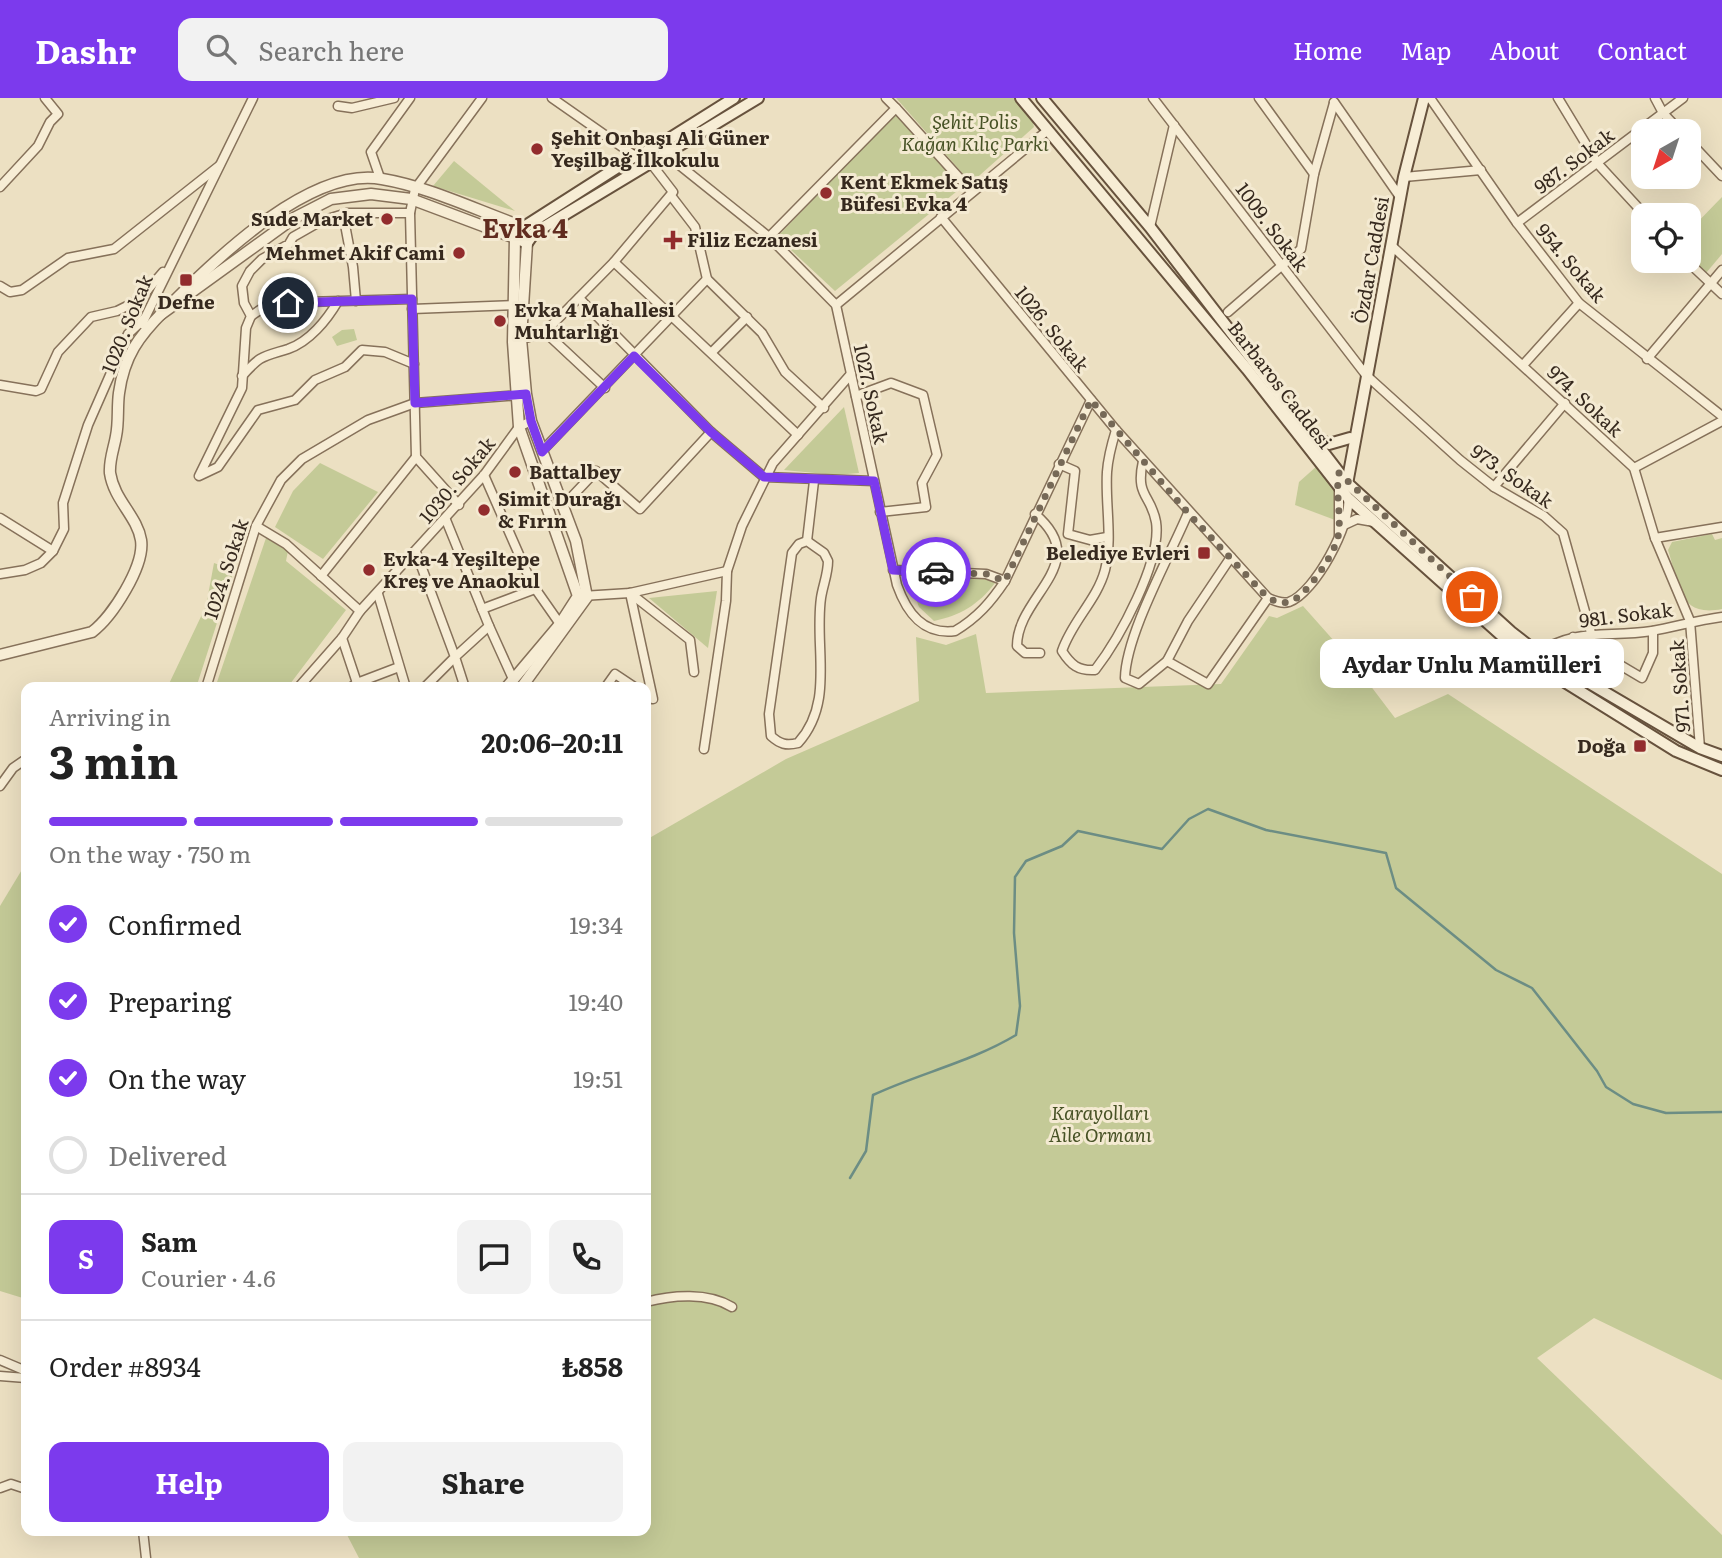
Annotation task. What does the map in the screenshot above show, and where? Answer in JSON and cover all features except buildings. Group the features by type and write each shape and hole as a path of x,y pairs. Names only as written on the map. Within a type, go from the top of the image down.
{"main road":[{"path":"515,238 527,243 529,230 635,156 653,149 734,98"},
{"path":"515,238 667,153 758,98"},
{"name":"Barbaros Caddesi","path":"1021,98 1343,486 1511,632 1533,656 1700,748 1722,756"},
{"name":"Barbaros Caddesi","path":"1042,98 1150,227 1310,434 1339,473 1343,486"},
{"name":"Özdar Caddesi","path":"1348,498 1343,486 1393,247 1404,177 1423,98"},
{"path":"1310,434 1329,444 1354,434"},
{"name":"Özdar Caddesi","path":"1339,473 1354,434"},
{"name":"Barbaros Caddesi","path":"1348,498 1533,656 1676,751 1722,770"}],"street":[{"path":"0,187 38,146 50,122 58,114 44,98"},
{"name":"1020. Sokak","path":"0,656 92,632 114,610 139,558 141,541 133,520 120,505 110,472 119,391 144,319 253,98"},
{"path":"338,106 352,108 394,98"},
{"path":"380,178 371,152 410,98"},
{"path":"321,576 416,457 410,213 413,194 482,98"},
{"path":"517,341 545,332 614,262 673,192 650,162 635,156 552,98"},
{"path":"886,98 972,192"},
{"name":"1009. Sokak","path":"1153,98 1366,375"},
{"path":"1259,98 1314,174"},
{"name":"954. Sokak","path":"1430,98 1517,223 1579,303 1722,419"},
{"path":"1558,98 1598,164 1634,203"},
{"path":"1655,98 1669,119"},
{"name":"987. Sokak","path":"1517,223 1683,98"},
{"path":"1228,312 1301,249 1314,174 1333,100"},
{"path":"1333,100 1400,197"},
{"path":"769,237 896,108"},
{"path":"1150,227 1174,125"},
{"path":"653,149 667,153 769,237 836,305 1048,130"},
{"path":"1701,154 1722,176"},
{"path":"0,286 10,292 22,290 68,258 114,248 221,164"},
{"path":"1404,177 1481,170"},
{"path":"136,340 208,267 262,225 315,191 336,183 380,178 515,238 514,305 517,341 531,421 576,541 582,596 525,682"},
{"path":"160,315 294,218 331,199 371,194 413,194 529,230"},
{"path":"671,197 695,228 707,279 762,333 785,372 824,408"},
{"path":"251,316 244,303 242,286 250,271 262,259 289,244 293,237 321,221 343,214 410,213"},
{"path":"343,214 356,301"},
{"name":"1026. Sokak","path":"941,217 1115,430 1268,598"},
{"path":"527,243 517,341 515,395 519,427 582,596"},
{"name":"974. Sokak","path":"1393,247 1634,468"},
{"path":"614,262 798,435"},
{"path":"0,385 36,391 41,389 58,352 90,317 117,311 139,300 170,264"},
{"path":"1647,359 1722,270"},
{"path":"1698,273 1722,295"},
{"path":"542,452 672,319 707,279"},
{"path":"579,298 711,432 764,477 814,481 874,481"},
{"path":"412,299 270,303 251,316 246,328 242,387 199,476 218,467 258,410 295,400 315,380 345,367 362,350 385,352 414,363"},
{"path":"242,377 268,352 289,349 310,335 328,318 338,301"},
{"path":"1524,365 1579,303"},
{"path":"412,309 514,305"},
{"name":"1027. Sokak","path":"836,305 893,570 902,599 913,615 927,628 955,631 979,614 1005,581 1091,400"},
{"path":"712,352 747,317"},
{"path":"0,575 25,570 41,563 53,551 64,529 66,514 63,503 88,425 128,334 144,319"},
{"path":"545,332 605,388"},
{"path":"704,749 726,601 727,571 764,477 851,374"},
{"name":"973. Sokak","path":"1366,375 1494,487 1544,516 1563,533 1591,633"},
{"path":"856,396 891,383 923,395 937,455 922,483 926,506 880,512"},
{"name":"1024. Sokak","path":"208,682 256,526 281,480 302,459 368,420 415,403 526,394"},
{"path":"1494,487 1565,403"},
{"path":"1690,621 1655,538 1634,468 1722,419"},
{"name":"1030. Sokak","path":"304,682 342,638 360,611 459,505 519,427 531,421"},
{"path":"1115,430 1107,472 1106,566 1100,587 1067,635 1062,651 1069,662 1081,671 1095,670 1114,645 1135,604 1157,538 1156,519 1139,481 1143,461"},
{"path":"563,506 596,471 640,509 711,432"},
{"path":"416,457 459,505"},
{"path":"1059,464 1075,471 1068,534 1090,540 1107,537"},
{"path":"484,475 536,590 560,624"},
{"path":"807,541 814,481"},
{"path":"1339,535 1343,486"},
{"path":"1167,661 1208,684 1268,598 1282,603 1291,601 1303,592 1326,562 1344,525 1348,498"},
{"path":"1188,513 1139,624 1125,667 1125,678 1139,684 1167,661 1188,621 1231,557"},
{"path":"1035,514 1051,530 1058,548 1057,563 1024,617 1017,634 1017,646 1025,653 1040,653"},
{"path":"0,518 53,551"},
{"path":"1344,525 1357,519 1375,523"},
{"path":"446,520 510,682"},
{"path":"256,526 286,544 360,611"},
{"path":"1655,538 1722,527"},
{"path":"807,541 824,553 828,561 821,598 821,686 814,719 797,743 789,746 780,744 771,736 769,714 792,553 799,544 807,541"},
{"path":"416,552 463,682"},
{"path":"893,570 986,574 1005,581"},
{"path":"511,682 582,596 630,593 727,571"},
{"path":"482,609 536,590"},
{"path":"630,593 691,640 694,672"},
{"path":"630,593 649,682"},
{"path":"378,594 404,682"},
{"name":"981. Sokak","path":"1533,656 1553,642 1591,633 1653,631 1690,621 1722,617"},
{"name":"971. Sokak","path":"1690,621 1700,748"},
{"path":"430,682 489,626"},
{"path":"1573,637 1642,678 1653,653 1653,631"},
{"path":"342,638 352,682"},
{"path":"360,682 398,667"},
{"path":"609,682 615,674 627,682"},
{"path":"0,786 13,768 21,762"},
{"path":"651,1301 665,1297 710,1298 732,1307"},
{"path":"0,1360 21,1369"},
{"path":"0,1376 21,1378"},
{"path":"0,1488 10,1484 21,1487"},
{"path":"144,1536 146,1558"}],"green space":[{"name":"Şehit Polis Kağan Kılıç Parkı","path":"896,98 1014,98 1032,119 1034,127 971,183"},
{"path":"895,114 962,187 835,291 777,237"},
{"path":"454,161 515,211 433,186"},
{"path":"1722,197 1722,254 1706,273 1701,268 1701,219"},
{"path":"354,329 357,340 337,346 332,337 342,330"},
{"path":"844,407 859,473 836,475 784,470"},
{"path":"320,463 378,492 323,559 275,527 293,491"},
{"path":"1317,466 1339,494 1335,520 1295,505 1299,482"},
{"path":"1712,534 1715,540 1722,538 1722,609 1707,610 1688,603 1678,586 1668,550 1672,542"},
{"path":"266,538 288,551 286,561 346,610 292,682 217,682"},
{"path":"214,563 234,570 198,682 170,682 206,606"},
{"path":"908,577 983,578 995,583 968,608 953,616 934,621 919,607"},
{"path":"717,591 708,648 649,598"},
{"name":"Karayolları Aile Ormanı","path":"1303,606 1351,660 1395,718 1448,694 1722,874 1722,1380 1594,1318 1537,1358 1722,1535 1722,1558 359,1558 348,1536 651,1536 651,837 786,759 919,701 916,637 946,645 976,634 986,693 1221,684 1269,616 1277,618"},
{"path":"21,871 21,1297 0,1291 0,906"}],"waterway":[{"path":"850,1178 866,1151 873,1095 981,1053 1016,1035 1020,1006 1014,933 1015,877 1026,861 1062,846 1078,831 1162,849 1189,819 1208,809 1266,830 1386,853 1396,888 1496,970 1532,988 1597,1071 1606,1087 1633,1104 1666,1113 1722,1112"}],"way so far":[{"path":"936,572 986,574 1005,581 1091,400 1188,513 1268,598 1282,603 1291,601 1303,592 1331,554 1339,535 1339,473 1472,597"}],"place":[{"name":"Şehit Onbaşı Ali Güner Yeşilbağ İlkokulu","path":"537,149"},
{"name":"Kent Ekmek Satış Büfesi Evka 4","path":"826,193"},
{"name":"Sude Market","path":"387,219"},
{"name":"Filiz Eczanesi","path":"673,240"},
{"name":"Mehmet Akif Cami","path":"459,253"},
{"name":"Defne","path":"186,280"},
{"name":"Evka 4 Mahallesi Muhtarlığı","path":"500,321"},
{"name":"Battalbey","path":"515,472"},
{"name":"Simit Durağı & Fırın","path":"484,510"},
{"name":"Belediye Evleri","path":"1204,553"},
{"name":"Evka-4 Yeşiltepe Kreş ve Anaokul","path":"369,570"},
{"name":"Aydar Unlu Mamülleri","path":"1472,597"},
{"name":"Doğa","path":"1640,746"}],"district":[{"name":"Evka 4","path":"525,229"}],"route":[{"path":"288,303 412,299 415,403 526,394 531,421 542,452 634,356 711,432 764,477 814,481 874,481 893,570 936,572"}]}
